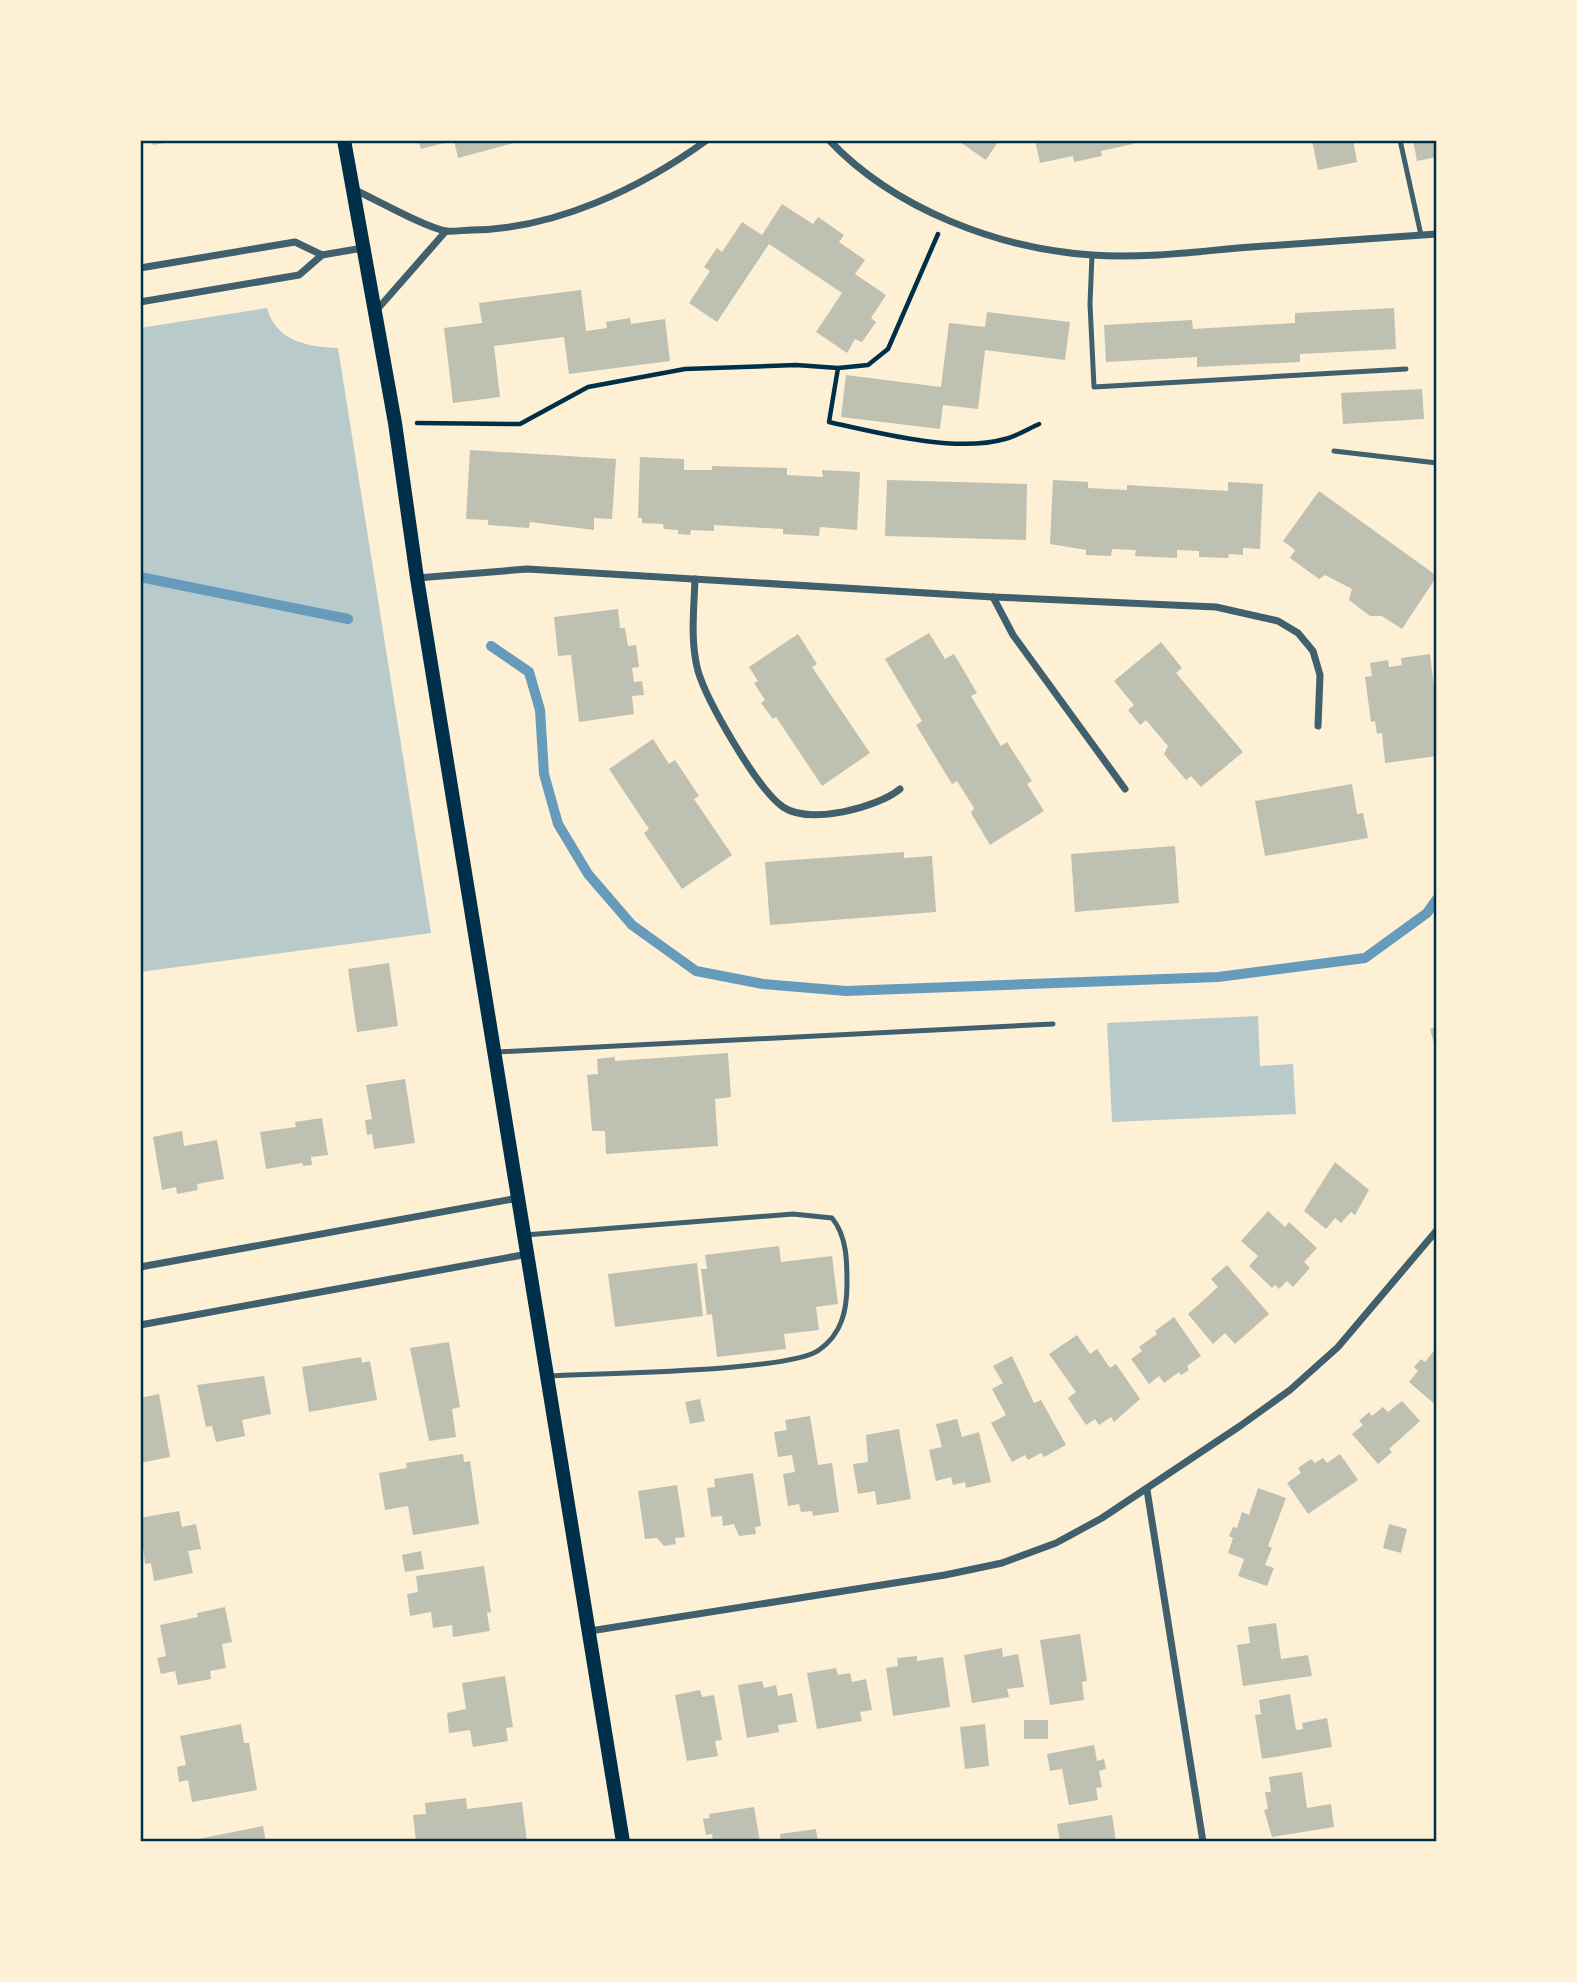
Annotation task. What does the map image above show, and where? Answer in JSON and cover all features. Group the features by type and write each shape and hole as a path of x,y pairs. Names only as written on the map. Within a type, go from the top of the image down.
{"main road":[{"path":"344,140 396,423 417,578 623,1842"}],"street":[{"path":"353,189 446,231 487,230 551,219 614,194 676,162 707,140"},
{"path":"829,140 878,180 946,217 976,231 1033,247 1092,255 1151,255 1437,234"},
{"path":"376,312 446,231"},
{"path":"140,268 295,242 322,255"},
{"path":"140,302 299,275 322,255 364,248"},
{"path":"417,578 527,569 993,597 1216,607 1278,621 1298,633 1314,651 1320,676 1318,726"},
{"path":"695,579 693,631 697,669 711,704 768,792 783,806 799,814 809,814 873,805 900,789"},
{"path":"993,597 1013,635 1125,789"},
{"path":"140,1267 519,1198"},
{"path":"590,1631 945,1575 1002,1563 1056,1543 1147,1490 1290,1390 1338,1347 1437,1230"},
{"path":"140,1325 528,1254"},
{"path":"1147,1490 1203,1842"}],"lane":[{"path":"1400,140 1420,235"},
{"path":"1092,255 1090,304 1094,387 1406,369"},
{"path":"1334,451 1437,463"},
{"path":"494,1052 1053,1024"},
{"path":"524,1235 793,1214 832,1218 841,1229 847,1266 847,1307 838,1331 819,1350 797,1360 761,1364 548,1376"}],"path":[{"path":"396,423 520,424 588,387 685,369 796,365 838,368 868,365 888,349 946,217"},
{"path":"838,368 829,422 904,439 981,444 1006,439 1039,424"}],"shaded area":[{"path":"267,308 271,319 285,335 304,344 338,348 431,933 140,972 140,328"},
{"path":"1258,1016 1260,1066 1293,1064 1296,1114 1112,1122 1107,1023"}],"building":[{"path":"152,140 175,140 175,141 153,145"},
{"path":"418,140 452,140 452,141 421,149"},
{"path":"454,140 521,140 521,141 458,158"},
{"path":"957,140 999,140 986,160"},
{"path":"1035,140 1132,140 1133,144 1101,151 1102,156 1074,162 1073,156 1040,163"},
{"path":"1312,140 1353,140 1357,162 1318,170"},
{"path":"1413,140 1437,140 1437,157 1417,161"},
{"path":"782,204 813,224 818,217 844,235 839,242 865,260 855,274 886,295 871,318 876,322 862,342 855,339 847,353 816,332 842,293 769,244 717,322 689,303 710,271 704,267 717,248 722,252 742,222 762,235"},
{"path":"581,290 586,331 607,328 606,322 630,318 631,324 665,319 670,361 569,374 564,337 494,346 500,397 453,403 444,328 482,323 479,303"},
{"path":"1394,308 1396,349 1300,354 1300,362 1197,367 1197,357 1106,362 1104,325 1192,320 1193,329 1295,323 1295,313"},
{"path":"987,312 1070,322 1065,360 985,350 978,409 943,405 940,429 841,417 846,375 941,387 949,323 985,327"},
{"path":"1422,389 1424,419 1343,424 1341,393"},
{"path":"470,450 616,459 612,519 594,518 594,530 530,522 529,528 488,525 488,520 466,519"},
{"path":"640,457 684,459 684,470 712,470 712,466 787,468 787,475 823,477 822,470 860,472 857,530 820,527 819,536 783,534 783,529 714,525 714,531 691,530 690,535 678,534 678,530 664,529 663,524 642,523 642,518 638,518"},
{"path":"887,480 1027,484 1026,540 885,536"},
{"path":"1053,480 1088,482 1088,488 1127,490 1127,485 1228,491 1228,482 1263,484 1260,549 1243,548 1243,555 1229,554 1228,558 1199,557 1199,551 1177,550 1177,558 1135,556 1136,550 1112,549 1111,556 1086,555 1086,550 1050,544"},
{"path":"1319,491 1437,576 1402,629 1382,616 1370,616 1349,600 1352,589 1325,575 1319,579 1290,558 1295,550 1283,541"},
{"path":"618,609 620,628 625,628 628,646 636,645 639,667 632,668 634,682 642,681 644,695 632,696 634,714 579,722 571,655 558,656 554,617"},
{"path":"929,633 945,659 954,654 977,693 971,696 1001,746 1007,742 1032,781 1027,784 1044,811 990,845 971,813 974,808 957,781 952,784 916,725 922,721 885,659"},
{"path":"798,634 817,664 812,667 870,753 822,786 776,717 773,719 761,703 765,700 754,683 758,681 749,667"},
{"path":"1161,642 1182,668 1176,673 1243,752 1201,787 1191,776 1186,780 1164,754 1168,746 1146,720 1140,725 1128,710 1134,705 1114,681"},
{"path":"1430,654 1437,711 1437,756 1385,763 1382,733 1377,734 1375,721 1371,722 1365,677 1372,676 1370,663 1388,660 1389,667 1402,665 1401,658"},
{"path":"653,739 669,764 675,760 699,796 694,799 732,855 682,889 644,833 649,829 609,769"},
{"path":"1352,784 1357,814 1363,813 1368,838 1265,856 1255,801"},
{"path":"1175,846 1179,903 1075,912 1071,854"},
{"path":"904,852 904,858 932,856 936,912 770,925 765,862"},
{"path":"389,963 398,1026 357,1032 348,969"},
{"path":"1437,1027 1437,1050 1436,1050 1430,1029"},
{"path":"728,1053 731,1097 715,1099 718,1146 606,1154 605,1131 592,1131 587,1075 598,1074 597,1059 615,1057 615,1061"},
{"path":"405,1079 415,1143 374,1149 372,1134 367,1135 365,1120 372,1119 366,1085"},
{"path":"322,1118 328,1155 311,1157 312,1165 303,1166 302,1163 266,1169 260,1132 296,1127 295,1122"},
{"path":"182,1131 184,1146 217,1140 224,1179 197,1184 198,1190 177,1194 176,1187 162,1190 153,1137"},
{"path":"1335,1162 1369,1190 1355,1215 1351,1212 1341,1223 1335,1218 1326,1229 1304,1211"},
{"path":"1268,1211 1285,1227 1289,1222 1317,1248 1304,1262 1310,1268 1293,1287 1287,1281 1279,1289 1275,1285 1272,1288 1249,1266 1258,1256 1241,1241"},
{"path":"779,1246 781,1262 832,1256 838,1304 816,1307 819,1330 784,1334 786,1349 717,1357 712,1314 707,1315 701,1269 707,1269 705,1255"},
{"path":"697,1263 703,1316 615,1327 608,1274"},
{"path":"1227,1265 1269,1314 1235,1344 1225,1333 1213,1344 1188,1314 1218,1287 1211,1279"},
{"path":"1174,1317 1201,1356 1187,1366 1189,1370 1181,1375 1179,1372 1164,1383 1159,1376 1149,1384 1131,1359 1142,1351 1139,1347 1157,1334 1155,1331"},
{"path":"1077,1335 1090,1354 1097,1349 1110,1368 1116,1364 1140,1399 1114,1422 1111,1417 1099,1425 1095,1419 1086,1425 1068,1398 1076,1392 1049,1354"},
{"path":"449,1342 460,1407 452,1409 456,1437 429,1441 410,1348"},
{"path":"1437,1347 1437,1406 1409,1382 1418,1371 1414,1367 1421,1359 1425,1362"},
{"path":"1012,1356 1034,1403 1041,1400 1066,1445 1044,1457 1041,1453 1028,1460 1025,1455 1012,1462 991,1423 1006,1415 992,1389 1003,1383 993,1366"},
{"path":"361,1357 362,1363 370,1361 377,1400 309,1412 302,1367"},
{"path":"264,1376 271,1414 242,1420 245,1436 216,1442 212,1426 206,1427 197,1385"},
{"path":"159,1394 170,1457 140,1463 140,1398"},
{"path":"700,1399 705,1421 690,1424 685,1402"},
{"path":"1402,1401 1420,1421 1389,1449 1392,1452 1378,1464 1352,1434 1363,1425 1359,1421 1369,1412 1372,1416 1383,1407 1388,1412"},
{"path":"810,1416 818,1465 832,1463 839,1512 813,1516 812,1511 801,1512 799,1504 788,1506 783,1474 795,1472 792,1455 778,1457 774,1432 787,1430 785,1420"},
{"path":"957,1419 962,1437 979,1432 991,1482 966,1488 965,1482 953,1485 951,1477 936,1481 929,1450 942,1447 936,1424"},
{"path":"899,1429 911,1499 877,1505 875,1491 858,1494 853,1464 868,1462 866,1435"},
{"path":"463,1454 464,1462 470,1461 479,1524 413,1535 408,1506 385,1510 379,1473 407,1468 406,1463"},
{"path":"1340,1454 1358,1480 1308,1514 1287,1483 1301,1473 1298,1468 1311,1459 1315,1463 1323,1458 1327,1463"},
{"path":"753,1473 761,1526 755,1527 756,1534 739,1536 734,1524 723,1526 722,1516 711,1517 707,1488 715,1487 714,1479"},
{"path":"677,1485 685,1537 675,1538 676,1544 664,1546 657,1538 645,1539 638,1491"},
{"path":"1258,1488 1286,1498 1268,1546 1272,1548 1265,1565 1274,1568 1267,1586 1238,1576 1244,1559 1228,1553 1233,1538 1229,1536 1233,1527 1237,1528 1242,1512 1249,1515"},
{"path":"179,1511 182,1527 196,1524 201,1549 188,1551 193,1573 154,1581 151,1563 145,1564 140,1518"},
{"path":"1389,1524 1407,1529 1401,1553 1383,1548"},
{"path":"421,1551 424,1569 405,1572 402,1555"},
{"path":"484,1566 491,1612 487,1613 490,1631 453,1637 452,1625 433,1628 431,1612 410,1616 407,1594 418,1592 416,1576"},
{"path":"225,1607 232,1642 222,1644 226,1668 210,1671 211,1679 178,1685 175,1671 161,1674 157,1658 166,1656 160,1625 198,1617 197,1613"},
{"path":"1276,1623 1281,1659 1308,1655 1312,1676 1243,1686 1237,1645 1250,1643 1248,1627"},
{"path":"1080,1634 1087,1681 1082,1682 1084,1700 1050,1705 1040,1640"},
{"path":"1002,1648 1003,1657 1018,1654 1024,1687 1007,1689 1009,1697 972,1703 964,1655"},
{"path":"917,1656 917,1661 943,1657 950,1707 893,1716 886,1668 898,1666 897,1658"},
{"path":"836,1668 838,1675 850,1673 852,1682 866,1679 872,1710 860,1712 862,1721 817,1729 807,1673"},
{"path":"505,1676 513,1727 506,1728 508,1741 473,1747 470,1730 449,1733 447,1713 466,1709 462,1683"},
{"path":"762,1681 764,1688 776,1685 778,1696 792,1693 797,1722 778,1725 779,1732 747,1738 738,1685"},
{"path":"700,1690 702,1697 714,1695 722,1740 715,1741 718,1756 687,1761 675,1695"},
{"path":"1290,1694 1296,1730 1303,1729 1302,1723 1327,1718 1332,1747 1262,1759 1255,1715 1261,1714 1259,1700"},
{"path":"1024,1720 1048,1720 1048,1739 1024,1739"},
{"path":"241,1724 244,1743 249,1743 257,1790 192,1802 188,1780 179,1782 177,1767 186,1765 180,1736"},
{"path":"985,1724 989,1766 965,1769 960,1727"},
{"path":"1094,1745 1097,1761 1104,1759 1106,1769 1099,1771 1102,1787 1096,1788 1098,1800 1069,1805 1062,1769 1050,1771 1047,1754"},
{"path":"1302,1772 1307,1808 1331,1804 1334,1827 1272,1837 1264,1810 1268,1809 1265,1792 1271,1792 1269,1777"},
{"path":"466,1798 467,1809 522,1802 527,1842 416,1842 413,1815 426,1814 425,1803"},
{"path":"754,1807 760,1842 713,1842 712,1834 706,1835 703,1819 710,1818 709,1814"},
{"path":"1112,1815 1116,1841 1060,1842 1057,1824"},
{"path":"263,1826 266,1842 198,1842 198,1839"},
{"path":"816,1829 818,1842 781,1842 780,1834"}],"waterway":[{"path":"140,577 348,619"},
{"path":"491,646 529,672 540,710 544,774 558,824 588,874 632,925 696,971 763,984 846,991 1218,977 1365,958 1427,913 1437,899"}]}
